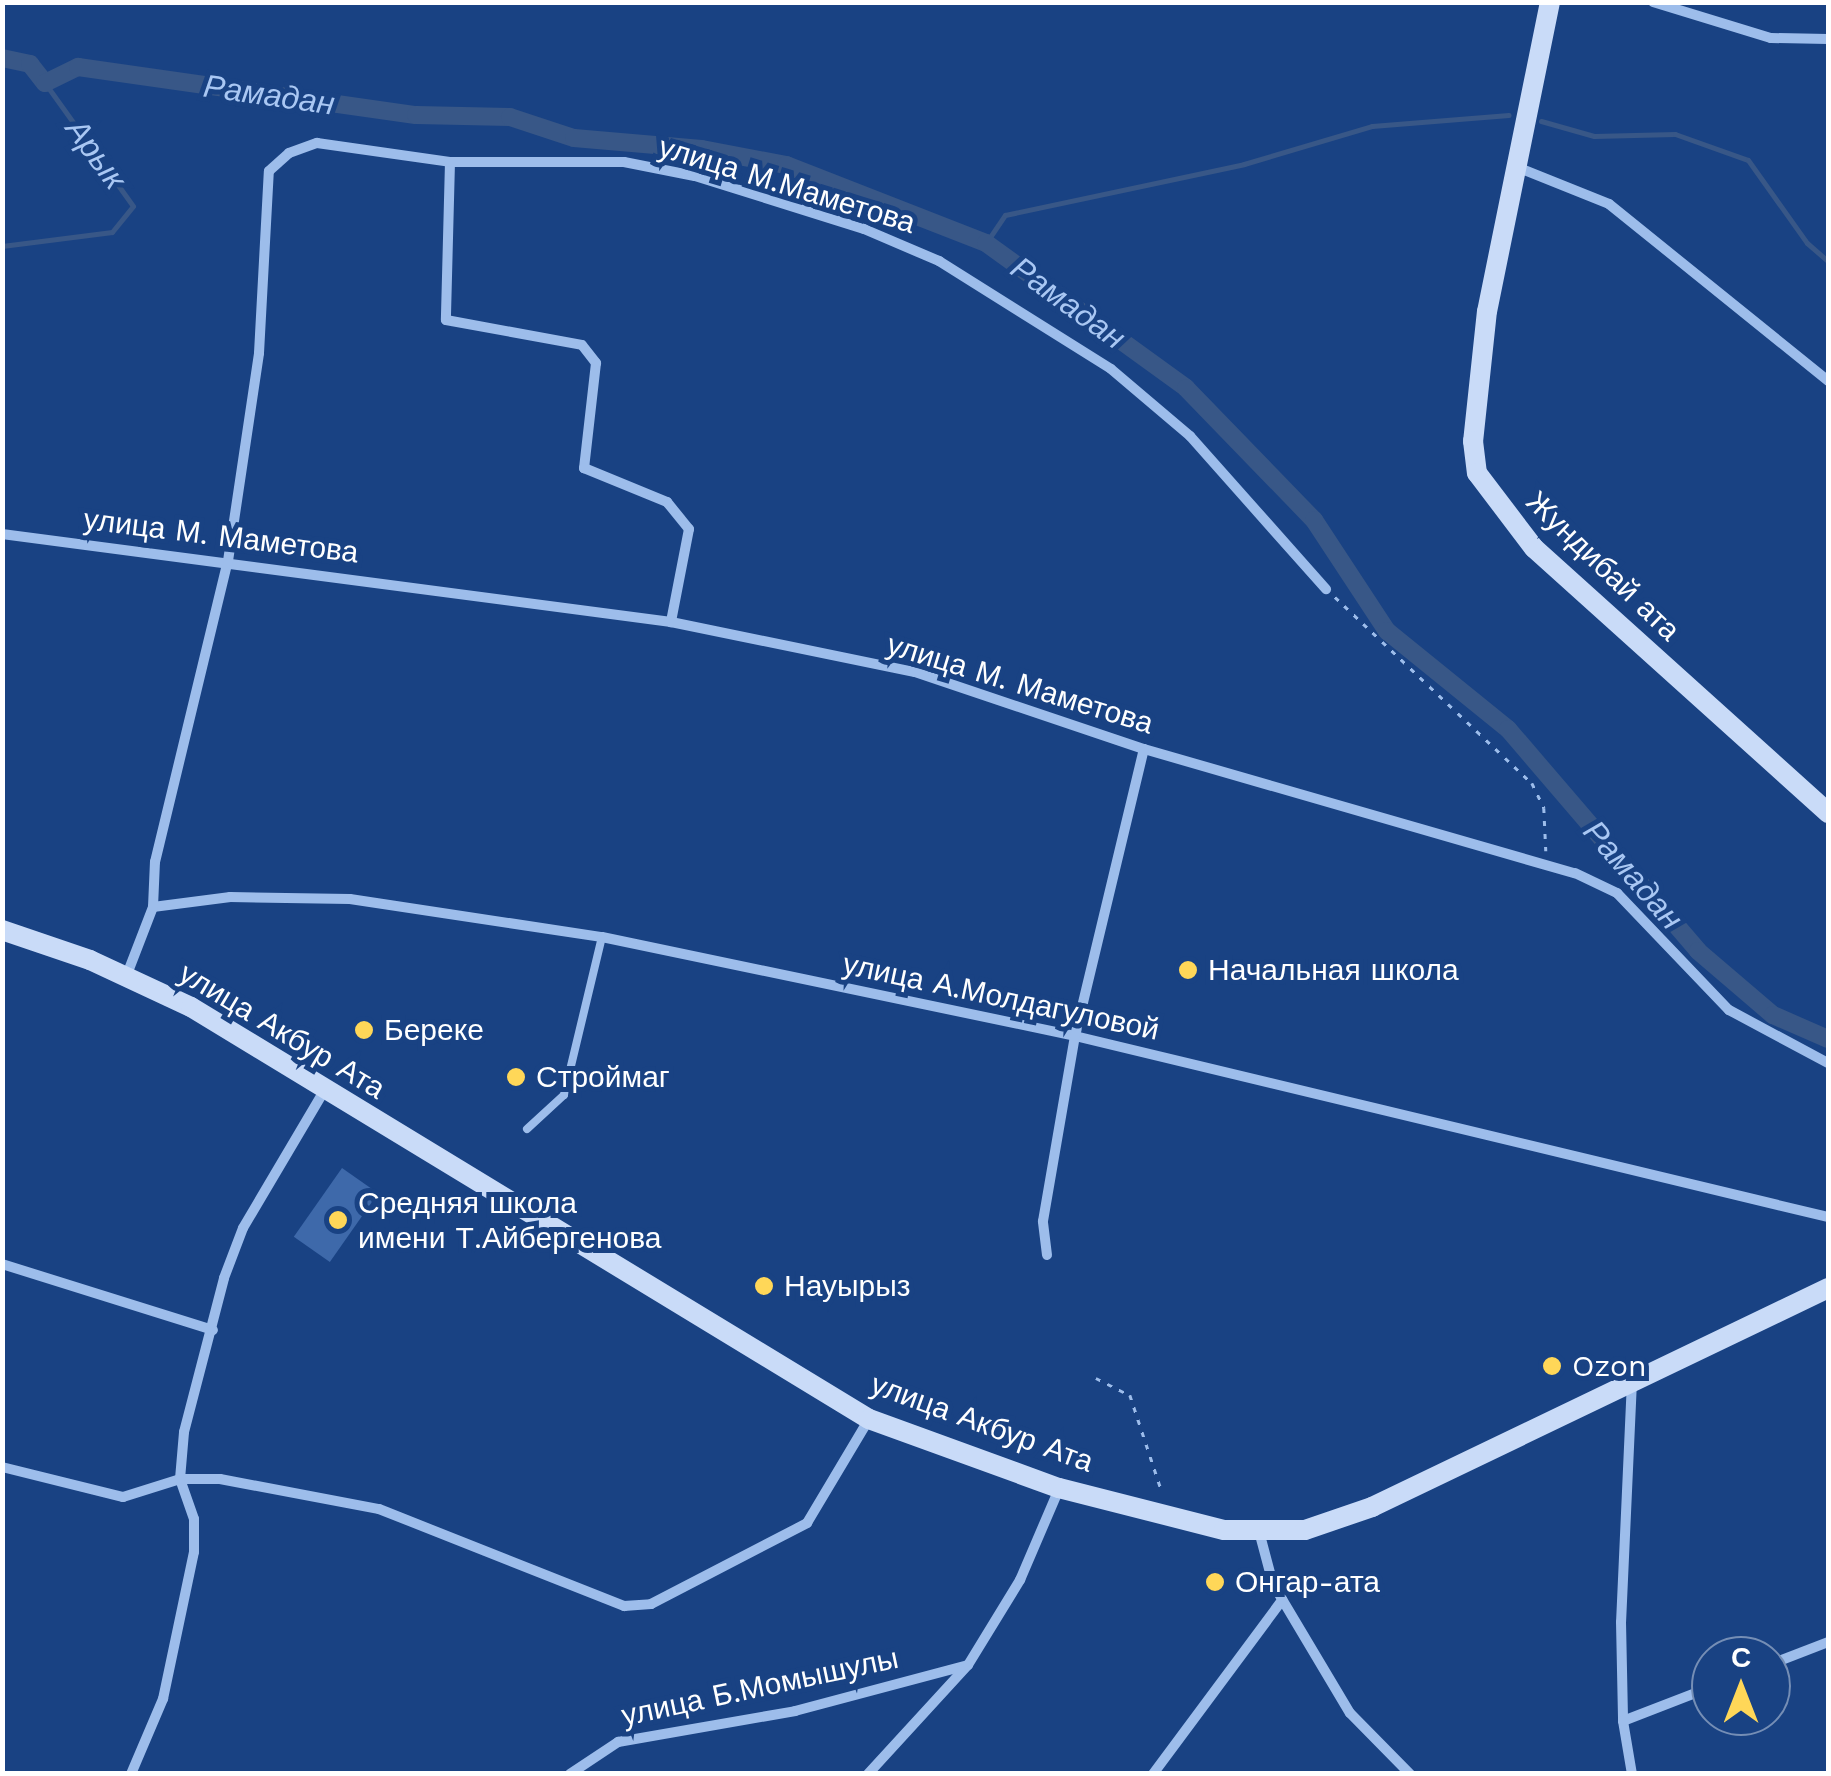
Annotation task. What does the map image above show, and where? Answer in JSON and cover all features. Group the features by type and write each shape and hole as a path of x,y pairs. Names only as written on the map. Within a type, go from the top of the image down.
{"main road":[{"name":"Жундибай ата","path":"1550,2 1486,310 1473,440 1476,473 1534,548 1828,813"},
{"name":"улица Акбур Ата","path":"2,930 126,976 191,1007 868,1419 1059,1488 1260,1535 1305,1530 1372,1507 1828,1288"}],"street":[{"path":"1653,2 1771,38 1828,39"},
{"name":"улица М.Маметова","path":"228,560 258,353 269,172 288,153 316,144 450,162 584,160 695,176 864,229 940,261 1111,369 1190,436 1326,590"},
{"path":"450,162 446,320 582,345 596,363 584,468 667,502 690,529 671,622"},
{"path":"1516,167 1608,204 1828,381"},
{"name":"улица М. Маметова","path":"2,534 228,560 671,622 915,672 1144,749 1546,864 1618,893 1729,1010 1828,1063"},
{"path":"126,976 153,907 155,862 228,560"},
{"path":"1047,1255 1043,1220 1075,1036 1144,749"},
{"name":"улица А.Молдагуловой","path":"153,907 230,897 350,899 602,937 1075,1036 1828,1217"},
{"path":"131,1774 164,1699 194,1552 194,1519 180,1479 184,1432 243,1228 324,1091"},
{"path":"2,1264 213,1330"},
{"path":"1632,1379 1623,1721 1632,1774"},
{"path":"2,1467 123,1497 180,1479 220,1479 379,1509 624,1606 651,1604 807,1523 868,1419"},
{"name":"улица Б.Момышулы","path":"868,1774 968,1665 1020,1580 1059,1488"},
{"path":"1260,1535 1282,1600 1350,1714 1410,1774"},
{"path":"1153,1774 1282,1600"},
{"path":"1791,1656 1828,1642"},
{"name":"улица Б.Момышулы","path":"570,1774 618,1742 795,1712 968,1665"},
{"path":"1623,1721 1691,1695"}],"lane":[{"path":"527,1130 564,1095 602,937"}],"path":[{"path":"1326,590 1532,784 1544,808 1546,864"},
{"path":"1096,1378 1130,1394 1162,1486 1160,1514"}],"building":[{"path":"342,1168 378,1193 330,1262 294,1237"}],"waterway":[{"name":"Рамадан","path":"2,58 30,64 45,83 78,67 416,115 510,117 574,138 702,149 786,165 986,243 1186,388 1314,520 1387,631 1508,729 1698,951 1773,1015 1828,1039"},
{"name":"Арык","path":"2,246 112,232 133,206 45,83"},
{"path":"986,243 1005,215 1244,164 1372,126 1509,115"},
{"path":"1541,121 1594,136 1675,134 1748,160 1807,243 1828,261"}],"place":[{"name":"Начальная школа","path":"1188,970"},
{"name":"Береке","path":"364,1030"},
{"name":"Строймаг","path":"516,1077"},
{"name":"Средняя школа имени Т.Айбергенова","path":"338,1220"},
{"name":"Науырыз","path":"764,1286"},
{"name":"Ozon","path":"1552,1366"},
{"name":"Онгар-ата","path":"1215,1582"}]}
